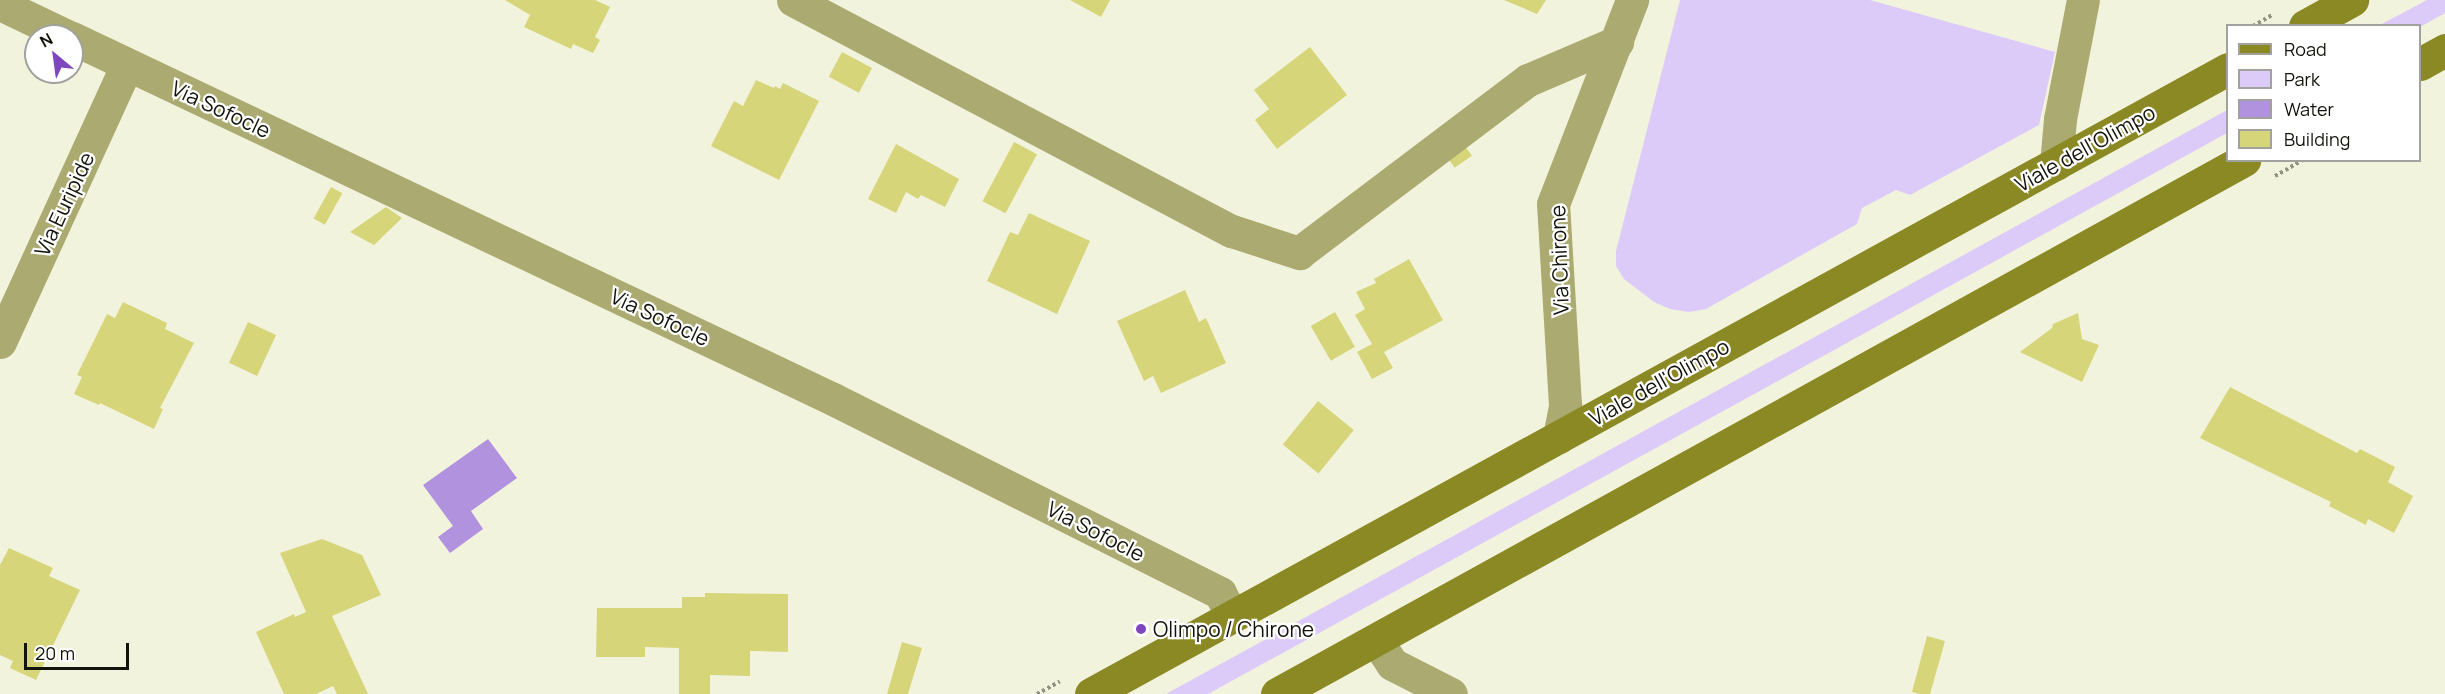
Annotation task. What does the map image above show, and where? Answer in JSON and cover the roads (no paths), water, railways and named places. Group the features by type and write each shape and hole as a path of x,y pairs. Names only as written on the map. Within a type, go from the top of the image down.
{"street":[{"path":"793,0 1232,231 1299,254 1528,80 1624,22"},
{"path":"2056,164 2060,118 2083,0"},
{"path":"2310,24 2352,0"},
{"path":"0,4 42,24"},
{"name":"Via Chirone","path":"1559,437 1565,405 1553,204 1624,22"},
{"name":"Via Sofocle","path":"84,44 833,399 1220,593 1232,616"},
{"path":"2421,63 2445,50"},
{"name":"Via Euripide","path":"0,342 127,65"},
{"name":"Viale dell'Olimpo","path":"1091,694 2226,70"},
{"path":"1277,694 2240,162"},
{"path":"1376,640 1392,664 1451,694"}],"water":[{"path":"488,439 517,478 471,511 483,529 450,553 438,537 453,526 423,485"}],"place":[{"name":"Olimpo / Chirone","path":"1141,629"}]}
